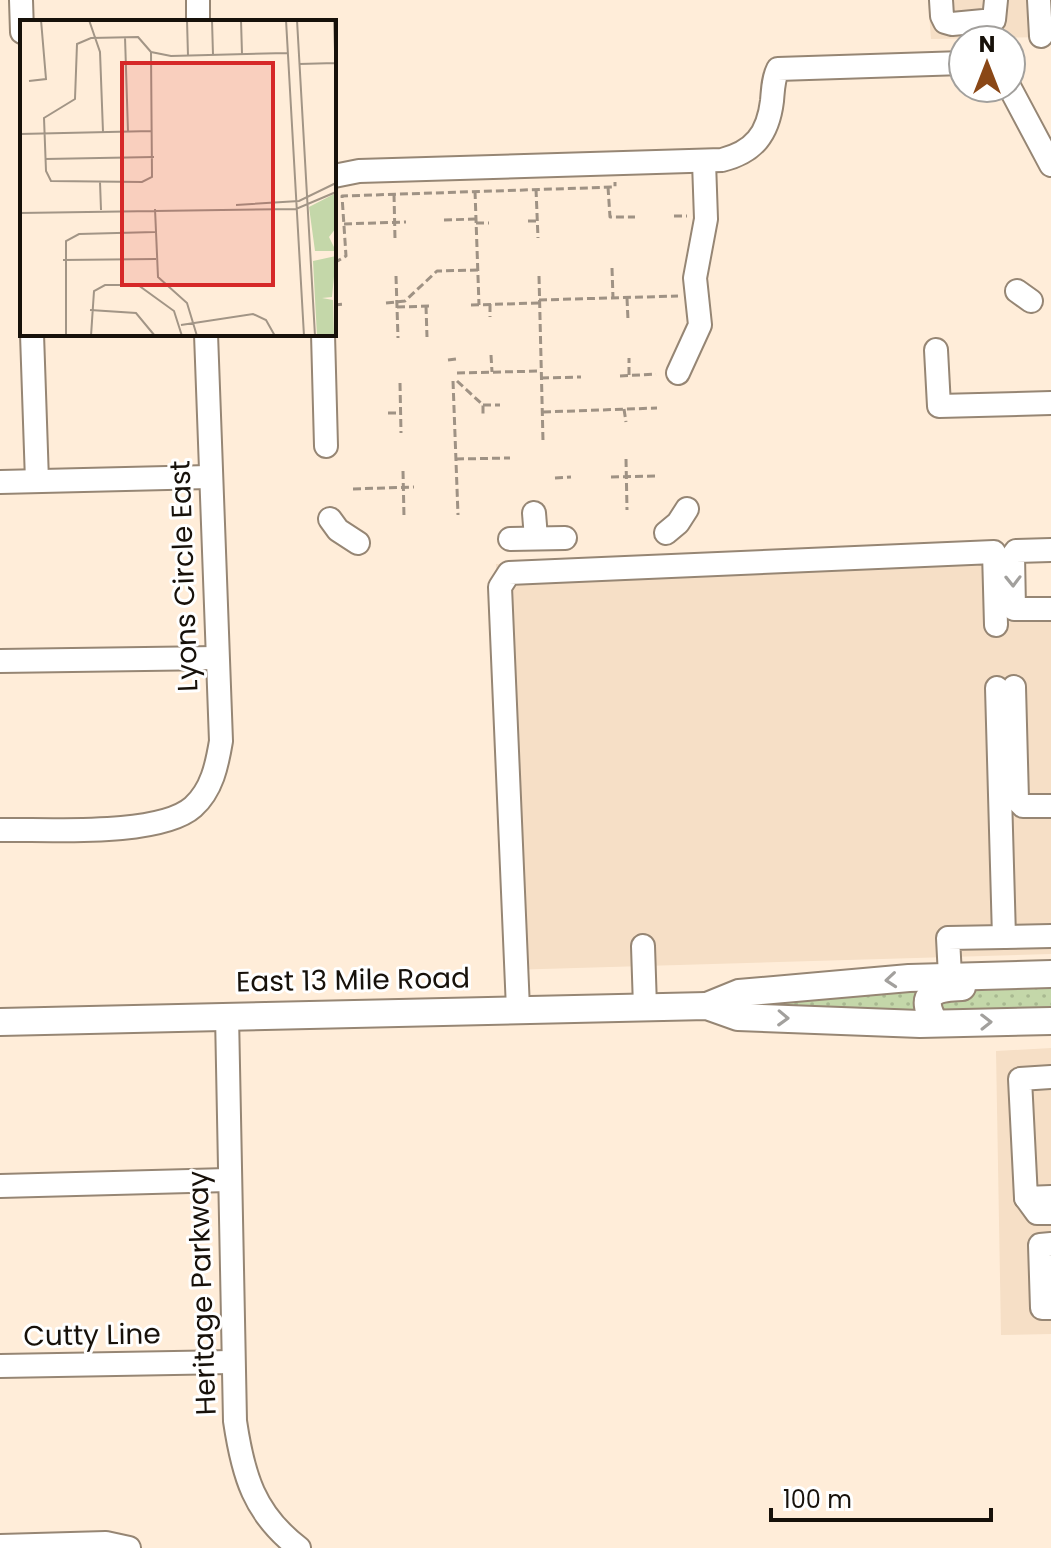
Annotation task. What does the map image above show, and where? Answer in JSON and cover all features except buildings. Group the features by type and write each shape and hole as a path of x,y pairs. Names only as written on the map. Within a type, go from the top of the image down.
{"main road":[{"name":"East 13 Mile Road","path":"707,1006 739,993 950,976 1038,974"},
{"path":"935,1023 927,1006 928,998 940,988 1018,985 1038,974"},
{"name":"East 13 Mile Road","path":"0,1022 707,1006 738,1017 935,1023 1051,1021"}],"street":[{"path":"21,0 22,20"},
{"path":"941,0 942,16 945,22 952,24 994,20 996,0"},
{"path":"1039,0 1041,36"},
{"path":"336,176 359,171 704,162 737,156 750,149 768,123 778,69 947,63"},
{"path":"1019,104 1051,165"},
{"path":"667,373 710,324 695,278 706,219 704,162"},
{"path":"32,336 37,481"},
{"name":"Lyons Circle East","path":"0,830 136,827 179,816 206,793 218,762 221,741 206,336"},
{"path":"324,336 333,363 326,446"},
{"path":"936,350 939,406 1051,403"},
{"path":"0,482 209,477"},
{"path":"666,533 678,523 687,509"},
{"path":"534,513 536,538"},
{"path":"330,519 338,530 358,543"},
{"path":"510,539 565,538"},
{"path":"1051,550 1016,551 1013,555 1014,609 1051,609"},
{"path":"518,1009 500,587 509,573 994,552 996,625"},
{"path":"0,661 217,658"},
{"path":"1004,937 1006,687 1017,800 1023,806 1051,806"},
{"path":"950,976 948,938 1051,936"},
{"path":"643,946 645,1007"},
{"name":"Heritage Parkway","path":"227,1015 235,1421 240,1458 250,1489 267,1518 299,1548"},
{"path":"1051,1077 1020,1079 1026,1198 1037,1213 1051,1213"},
{"path":"0,1186 228,1180"},
{"path":"1026,1198 1051,1197"},
{"path":"1051,1244 1040,1245 1042,1308 1051,1308"},
{"name":"Cutty Line","path":"0,1366 232,1362"},
{"path":"0,1546 106,1543 129,1548"}],"path":[{"path":"336,262 346,256 342,196 615,187 616,164"},
{"path":"608,187 610,217 635,217"},
{"path":"536,189 538,238"},
{"path":"475,191 479,305"},
{"path":"394,194 395,239"},
{"path":"674,216 694,216"},
{"path":"444,220 489,223"},
{"path":"528,221 538,221"},
{"path":"344,224 406,222"},
{"path":"612,268 613,298"},
{"path":"397,304 405,301 437,271 478,270"},
{"path":"396,276 398,338"},
{"path":"539,276 543,441"},
{"path":"471,305 686,296"},
{"path":"627,298 628,320"},
{"path":"386,303 433,306"},
{"path":"336,305 345,304"},
{"path":"490,304 490,317"},
{"path":"426,306 427,337"},
{"path":"491,355 492,372"},
{"path":"629,358 629,375"},
{"path":"448,360 456,359"},
{"path":"457,373 541,371"},
{"path":"620,376 667,373"},
{"path":"541,378 581,377"},
{"path":"458,515 455,381 483,405 500,405"},
{"path":"400,383 401,433"},
{"path":"483,405 483,416"},
{"path":"543,412 657,408"},
{"path":"624,409 626,422"},
{"path":"388,413 401,413"},
{"path":"456,459 484,456 510,458"},
{"path":"626,459 627,510"},
{"path":"403,471 404,517"},
{"path":"611,477 659,476"},
{"path":"555,478 571,477"},
{"path":"353,489 414,487"}],"shaded area":[{"path":"928,0 1051,0 1051,37 1027,37 1027,24 947,24 947,39 931,39"},
{"path":"1002,549 1004,622 1051,621 1051,954 508,970 496,564"},
{"path":"1051,1048 1051,1334 1001,1335 996,1051"}],"green space":[{"path":"920,986 918,1012 741,1008 738,1003"},
{"path":"1051,988 1051,1012 945,1014 937,1000 948,992"}]}
